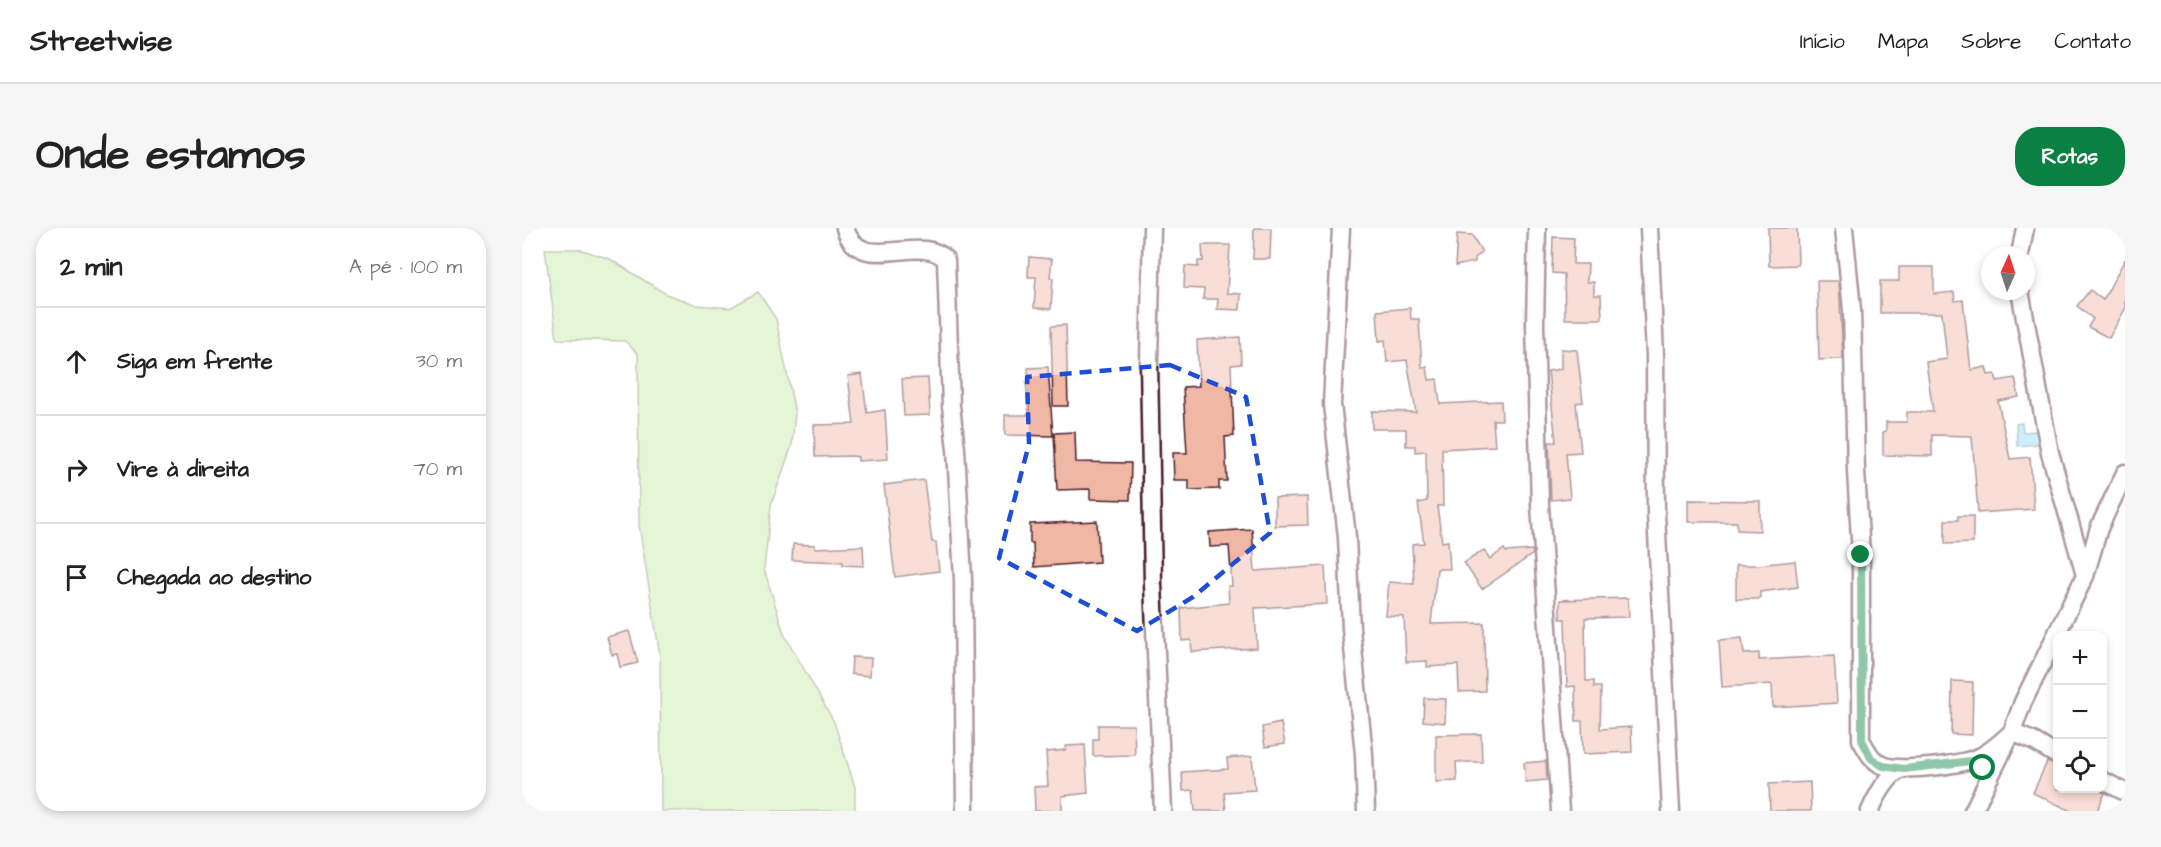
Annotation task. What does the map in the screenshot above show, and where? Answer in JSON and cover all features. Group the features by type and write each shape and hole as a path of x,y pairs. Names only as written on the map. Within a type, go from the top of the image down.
{"street":[{"path":"845,228 851,242 858,247 871,251 894,252 930,249 940,253 946,260 951,406 956,449 963,579 965,811"},
{"path":"1152,228 1149,362 1153,584 1163,811"},
{"path":"1341,228 1332,404 1347,537 1351,629 1364,754 1366,811"},
{"path":"1537,228 1535,324 1540,505 1560,811"},
{"path":"1649,228 1655,355 1656,513 1671,811"},
{"path":"1844,228 1852,310 1856,471 1861,555 1862,740 1871,758 1883,766 1904,769"},
{"path":"2022,246 2025,228"},
{"path":"2022,300 2050,453 2085,576"},
{"path":"1973,811 2085,576 2099,528 2125,473"},
{"path":"1870,811 1898,770 1971,761 1995,747 2012,732"},
{"path":"2012,732 2053,753"},
{"path":"1971,761 1983,768 1986,774 1985,787"},
{"path":"2107,782 2125,792"}],"highlighted area":[{"path":"1170,365 1246,397 1270,533 1193,597 1137,631 999,558 1029,444 1027,377"}],"green space":[{"path":"545,249 579,249 610,259 666,294 697,305 730,308 758,292 776,319 795,413 792,445 771,505 764,569 784,634 834,722 855,787 855,811 661,811 660,656 639,525 638,354 625,341 557,339"}],"water":[{"path":"2022,423 2023,432 2038,431 2039,444 2017,446 2016,424"}],"building":[{"path":"1254,228 1271,228 1270,259 1253,259"},
{"path":"1768,228 1797,228 1798,265 1769,266"},
{"path":"1457,234 1472,235 1482,252 1475,258 1475,262 1455,266"},
{"path":"1553,237 1574,238 1573,264 1588,264 1587,282 1594,282 1594,295 1601,295 1602,319 1565,319 1564,274 1552,273"},
{"path":"1202,245 1230,245 1227,293 1241,294 1240,310 1217,309 1218,299 1203,299 1204,289 1184,288 1185,266 1198,267 1198,261 1203,261"},
{"path":"1029,257 1052,259 1051,309 1034,308 1036,277 1028,277"},
{"path":"2125,259 2125,309 2109,338 2088,327 2093,319 2077,306 2090,290 2103,300"},
{"path":"1899,267 1934,267 1934,294 1954,292 1955,301 1963,300 1971,370 1986,367 1988,375 1995,374 1997,381 2015,378 2019,397 1998,401 2010,459 2030,457 2034,509 1978,513 1972,436 1932,435 1932,456 1883,455 1883,432 1886,431 1886,422 1907,422 1907,412 1933,412 1926,362 1947,359 1942,313 1880,313 1880,281 1899,281"},
{"path":"1817,281 1839,281 1843,359 1819,360"},
{"path":"1410,308 1411,319 1419,319 1422,368 1427,367 1429,380 1437,379 1440,404 1501,401 1502,420 1493,420 1495,446 1442,449 1443,506 1437,506 1442,542 1448,541 1450,569 1437,569 1431,624 1484,623 1485,691 1459,692 1458,665 1427,667 1427,661 1406,662 1404,617 1386,616 1389,582 1414,584 1412,544 1424,543 1418,503 1427,501 1426,451 1415,452 1415,446 1406,446 1406,429 1372,429 1372,411 1416,412 1407,360 1387,362 1385,340 1379,341 1377,311"},
{"path":"1066,325 1068,406 1053,406 1051,326"},
{"path":"1240,337 1241,364 1231,365 1234,436 1225,437 1227,481 1219,481 1219,489 1189,490 1189,480 1174,480 1173,453 1187,453 1183,387 1199,386 1197,340"},
{"path":"1561,349 1577,350 1583,402 1576,403 1581,452 1566,453 1570,498 1551,500 1549,442 1556,442 1548,371 1561,369"},
{"path":"1048,367 1053,436 1005,435 1005,415 1029,415 1026,382 1029,382 1028,368"},
{"path":"862,374 867,413 885,410 888,459 858,461 858,457 852,456 815,457 814,425 854,424 848,376"},
{"path":"928,378 930,415 904,416 902,379"},
{"path":"1075,432 1076,462 1131,463 1130,500 1090,499 1090,489 1057,490 1054,433"},
{"path":"924,480 932,542 936,542 939,571 895,577 884,485"},
{"path":"1307,497 1308,525 1275,526 1275,498"},
{"path":"1688,500 1760,501 1760,531 1737,530 1737,522 1688,522"},
{"path":"1958,516 1973,516 1973,543 1945,544 1945,520 1958,520"},
{"path":"1097,521 1099,562 1034,567 1030,524"},
{"path":"1252,529 1255,571 1325,566 1327,604 1255,608 1257,648 1192,652 1191,640 1182,641 1181,608 1229,603 1228,586 1232,586 1229,546 1210,547 1209,532"},
{"path":"793,544 815,545 815,548 863,546 864,566 843,565 843,562 792,560"},
{"path":"1504,549 1506,552 1532,550 1533,554 1482,589 1464,563 1484,550 1490,559"},
{"path":"1795,561 1798,587 1760,592 1760,599 1736,599 1736,565"},
{"path":"1628,598 1629,617 1585,618 1586,681 1594,681 1594,687 1601,687 1600,729 1631,727 1632,752 1583,754 1582,721 1576,721 1575,686 1567,687 1565,619 1560,619 1560,600"},
{"path":"629,631 638,663 620,667 617,654 612,655 607,637"},
{"path":"1742,638 1744,654 1759,653 1759,660 1834,656 1837,703 1773,707 1772,684 1722,687 1719,640"},
{"path":"852,657 871,658 870,676 851,674"},
{"path":"1952,681 1973,682 1972,735 1951,734"},
{"path":"1424,698 1446,699 1445,723 1423,721"},
{"path":"1281,723 1285,744 1265,747 1262,727"},
{"path":"1098,725 1134,725 1135,755 1093,756 1093,739 1098,739"},
{"path":"1481,734 1482,762 1456,762 1457,781 1436,782 1436,735"},
{"path":"1085,745 1088,793 1062,796 1062,811 1035,811 1034,787 1048,786 1046,752 1066,750 1066,746"},
{"path":"1252,756 1255,790 1224,792 1226,811 1195,811 1193,790 1183,791 1182,772 1228,769 1227,758"},
{"path":"1546,761 1547,780 1526,782 1524,763"},
{"path":"2047,762 2053,764 2053,793 2105,793 2097,811 2071,811 2033,793"},
{"path":"1810,782 1811,811 1770,811 1769,784"}],"route":[{"path":"1861,555 1862,740 1871,758 1883,766 1904,769 1971,761 1983,768"}]}
